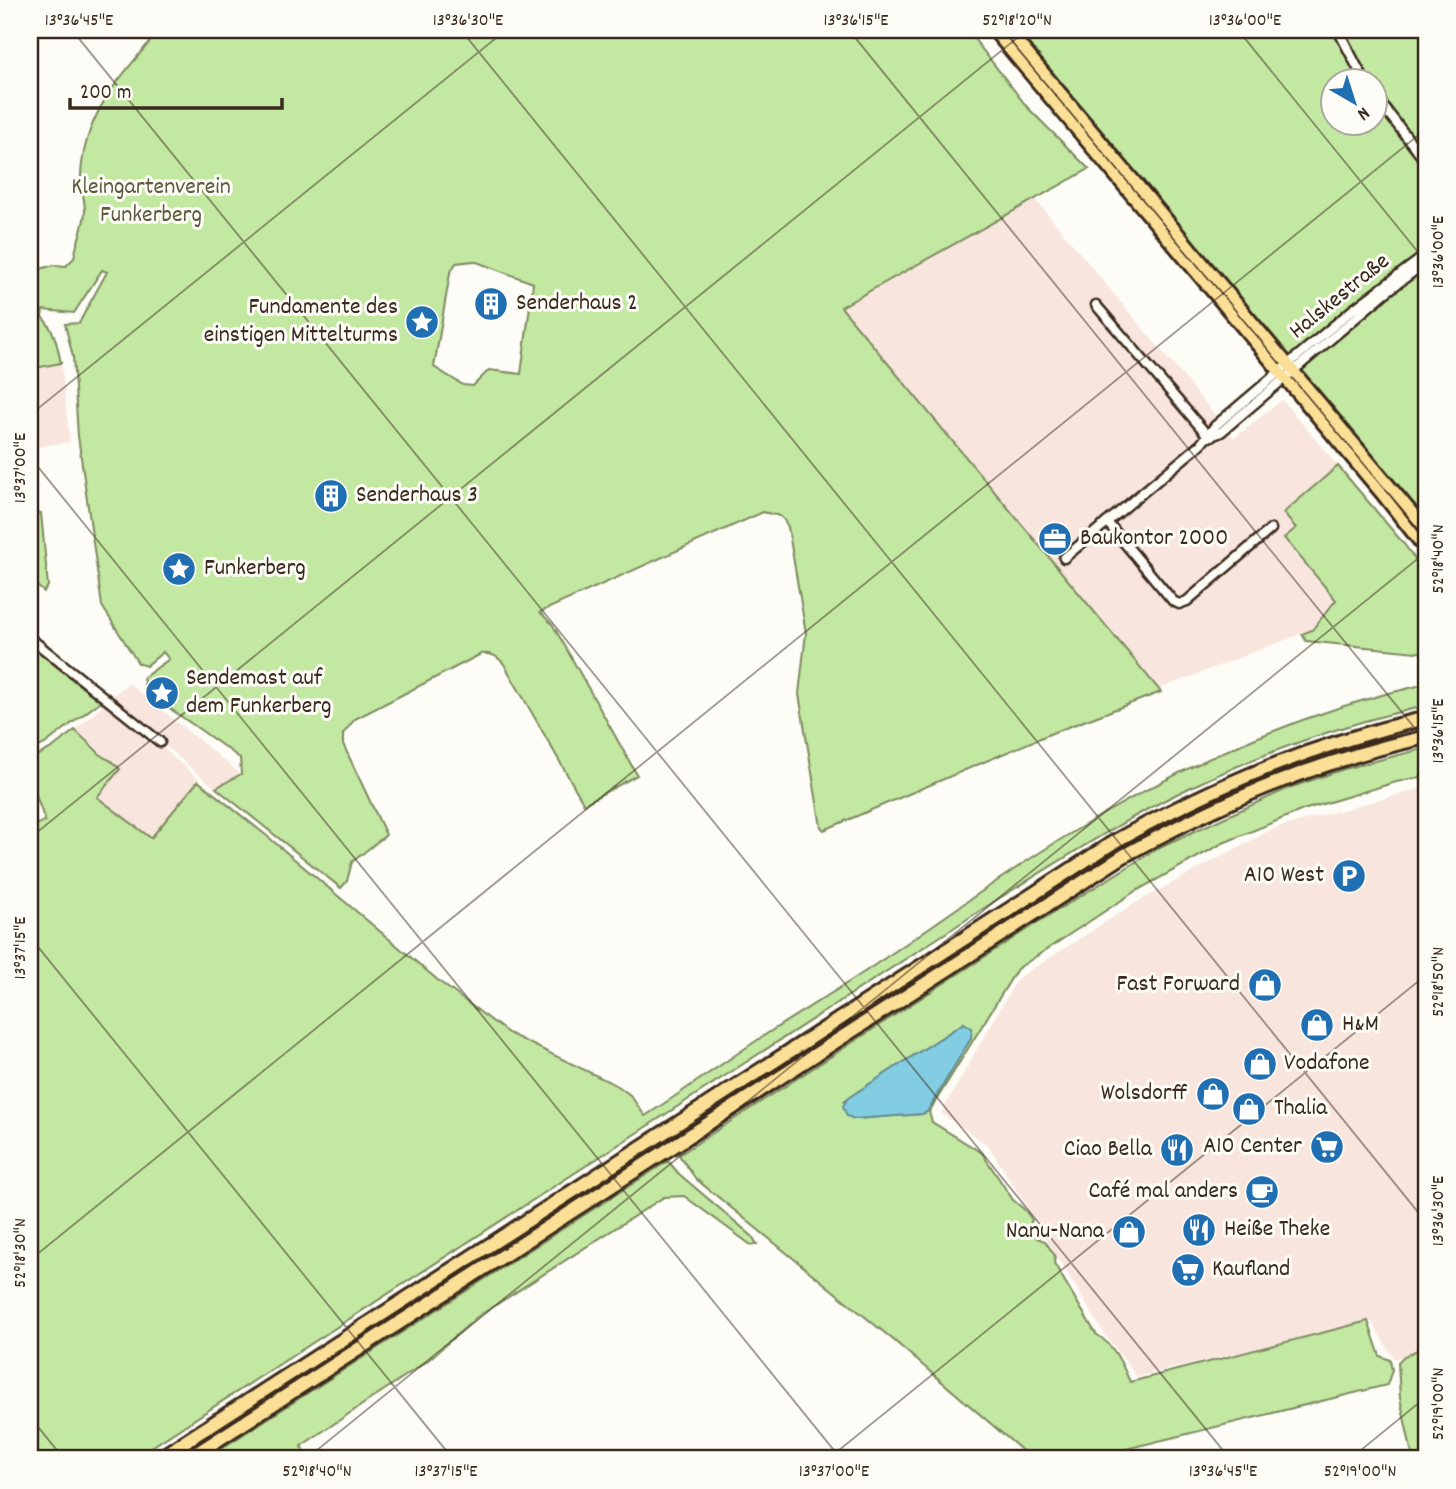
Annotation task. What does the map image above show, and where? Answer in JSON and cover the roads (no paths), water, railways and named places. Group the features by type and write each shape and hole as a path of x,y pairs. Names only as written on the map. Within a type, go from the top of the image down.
{"highway":[{"path":"158,1459 1117,840 1175,808 1282,760 1342,740 1426,718"},
{"path":"188,1459 1125,855 1184,822 1290,776 1345,757 1426,737"}],"main road":[{"path":"993,30 1426,529"},
{"path":"1007,30 1287,371 1426,550"}],"street":[{"path":"1338,30 1357,66"},
{"path":"1390,115 1426,162"},
{"name":"Halskestraße","path":"1287,371 1369,297 1426,255"},
{"name":"Halskestraße","path":"1287,371 1426,262"},
{"path":"1096,305 1209,437"},
{"path":"1064,558 1209,437 1215,426 1287,371"},
{"path":"1107,522 1173,601 1179,604 1187,601 1272,529"},
{"path":"30,638 160,742"}],"water":[{"path":"964,1023 972,1028 971,1038 927,1112 854,1119 847,1116 843,1106 848,1098"}],"place":[{"name":"Senderhaus 2","path":"491,304"},
{"name":"Fundamente des einstigen Mittelturms","path":"422,322"},
{"name":"Senderhaus 3","path":"331,496"},
{"name":"Baukontor 2000","path":"1055,539"},
{"name":"Funkerberg","path":"179,569"},
{"name":"Sendemast auf dem Funkerberg","path":"162,693"},
{"name":"A10 West","path":"1349,876"},
{"name":"Fast Forward","path":"1265,985"},
{"name":"H&M","path":"1317,1025"},
{"name":"Vodafone","path":"1260,1064"},
{"name":"Wolsdorff","path":"1213,1094"},
{"name":"Thalia","path":"1249,1109"},
{"name":"A10 Center","path":"1327,1147"},
{"name":"Ciao Bella","path":"1177,1150"},
{"name":"Café mal anders","path":"1262,1192"},
{"name":"Heiße Theke","path":"1199,1230"},
{"name":"Nanu-Nana","path":"1129,1232"},
{"name":"Kaufland","path":"1188,1270"}],"park label":[{"name":"Kleingartenverein Funkerberg","path":"151,202"}]}
